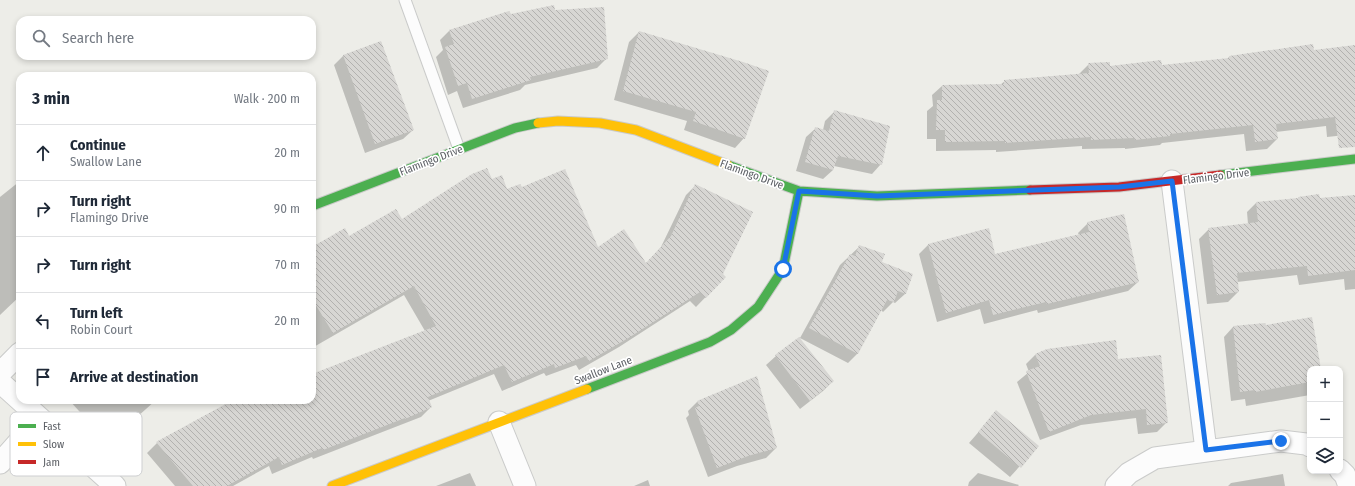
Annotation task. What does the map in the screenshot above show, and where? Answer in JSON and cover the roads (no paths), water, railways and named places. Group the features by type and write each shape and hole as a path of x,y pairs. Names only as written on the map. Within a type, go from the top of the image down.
{"street":[{"name":"Flamingo Drive","path":"316,204 515,128 537,123 558,121 600,123 636,130 799,191 885,195 1119,187 1355,159"},
{"path":"1172,181 1206,450"},
{"name":"Swallow Lane","path":"332,486 710,342 731,330 758,307 783,269 799,191"},
{"path":"0,373 16,357"},
{"path":"0,382 16,396"},
{"path":"24,404 33,412"},
{"path":"500,422 525,486"},
{"path":"1116,486 1129,473 1155,458 1281,441 1307,444"},
{"path":"0,463 10,452"},
{"path":"1343,473 1349,486"},
{"path":"104,476 115,486"}],"lane":[{"path":"405,0 459,149"}]}
